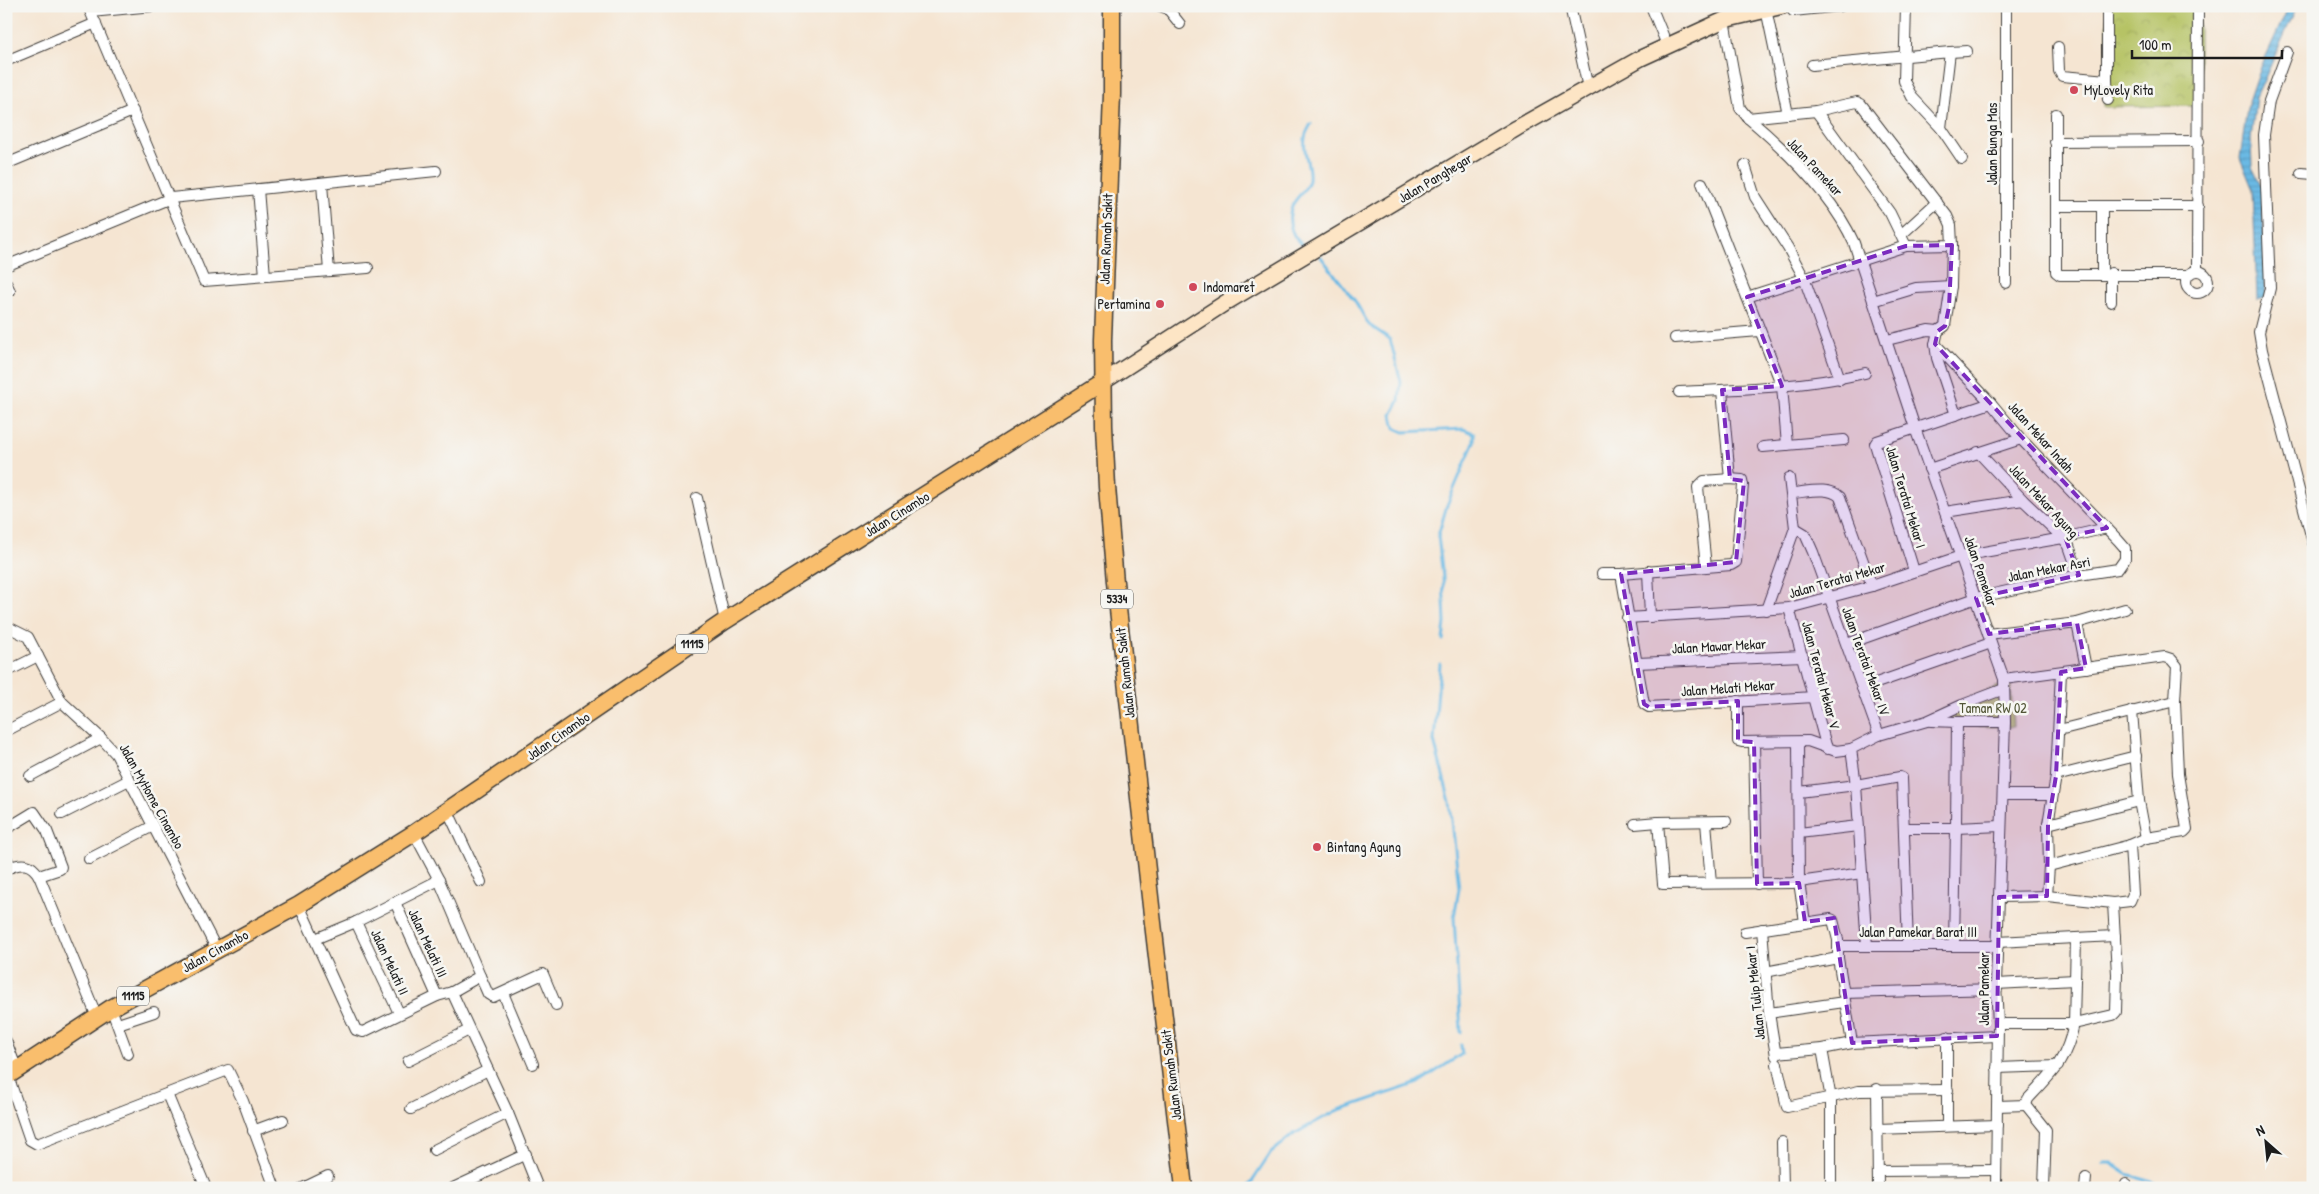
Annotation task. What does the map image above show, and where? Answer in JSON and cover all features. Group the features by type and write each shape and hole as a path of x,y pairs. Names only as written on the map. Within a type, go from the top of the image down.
{"main road":[{"name":"Jalan Rumah Sakit","path":"1112,6 1112,94 1102,340 1104,426 1112,555 1184,1188"},
{"name":"Jalan Cinambo","path":"10,1075 111,1008 293,908 414,833 725,621 1103,382"}],"street":[{"path":"153,6 89,9 171,198 204,282 368,268"},
{"path":"1160,6 1168,9 1180,24"},
{"path":"1570,6 1588,88"},
{"path":"1651,6 1667,45"},
{"path":"1788,9 1841,6"},
{"path":"1906,6 1904,81 1912,97 1941,128 1962,159"},
{"name":"Jalan Bunga Mas","path":"2006,6 2006,283"},
{"path":"2107,6 2108,100"},
{"path":"2056,114 2056,272 2060,275 2193,273 2198,206 2198,6"},
{"path":"1766,9 1788,114"},
{"name":"Jalan Panghegar","path":"1103,382 1225,303 1517,128 1588,88 1667,45 1732,14 1766,9 1788,9"},
{"name":"Jalan Pamekar","path":"1732,14 1740,108 1818,186 1844,220 1854,243 1858,261 1874,302 1915,428 1976,598 2004,684 2003,795 1998,897 1996,1188"},
{"path":"6,62 96,23"},
{"path":"2058,47 2059,71 2062,76 2108,80"},
{"path":"1812,65 1967,51"},
{"path":"1941,128 1950,52"},
{"path":"2287,52 2269,101 2264,135 2270,288 2259,332 2262,350 2313,543"},
{"path":"1748,118 1816,111 1857,102 1861,104 1937,202 1951,225 1951,286 1945,326 1938,331 1928,330 1887,340"},
{"path":"6,164 133,110"},
{"path":"1816,111 1890,213 1902,234 1906,246"},
{"path":"2055,142 2199,141"},
{"path":"1745,165 1755,197 1788,248 1804,278 1840,379"},
{"path":"6,266 171,198 436,171"},
{"path":"2301,173 2313,174"},
{"path":"1702,183 1782,386 1787,445"},
{"path":"322,184 329,271"},
{"path":"258,189 265,276"},
{"path":"1902,234 1937,202"},
{"path":"2056,206 2198,206"},
{"path":"2102,207 2111,302"},
{"path":"1747,297 1906,246 1952,245"},
{"path":"1874,302 1916,288 1951,286"},
{"path":"1675,338 1759,331"},
{"path":"1938,331 1935,344 1937,358 1956,415"},
{"name":"Jalan Mekar Indah","path":"1935,344 1991,403 2020,439 2107,528 2124,548 2126,554 2124,562"},
{"path":"1679,392 1782,386 1840,379 1865,373"},
{"path":"1722,390 1730,479"},
{"path":"1915,428 1991,403"},
{"name":"Jalan Teratai Mekar I","path":"1914,571 1874,446 1877,441 1915,428"},
{"path":"1929,469 2020,439"},
{"path":"1763,447 1844,440"},
{"name":"Jalan Mekar Agung","path":"1978,452 2022,500 2063,538 2069,546 2079,575"},
{"path":"1766,610 1794,528 1789,478"},
{"path":"1602,574 1621,574 1731,565 1736,562 1738,557 1742,480 1704,481 1698,487 1706,567"},
{"path":"1792,493 1828,490 1840,497 1872,586"},
{"path":"697,498 725,621"},
{"path":"1945,512 2022,500"},
{"name":"Jalan Teratai Mekar IV","path":"1794,528 1805,534 1879,735"},
{"name":"Jalan Teratai Mekar","path":"1627,618 1789,608 1872,586 1961,556 2063,538 2107,528"},
{"name":"Jalan Mekar Asri","path":"1847,644 1976,598 2079,575 2118,569 2124,562"},
{"path":"1648,571 1650,617"},
{"path":"1621,574 1627,618 1637,663"},
{"name":"Jalan Teratai Mekar V","path":"1789,608 1827,749"},
{"path":"1862,688 1990,639 2077,623 2125,608"},
{"path":"2077,623 2086,668"},
{"name":"Jalan MyHome Cinambo","path":"6,626 28,637 62,702 116,754 217,950"},
{"path":"6,672 38,656"},
{"name":"Jalan Mawar Mekar","path":"1637,663 1803,656"},
{"path":"1738,700 1738,740 1819,744 1827,749 1836,751 1851,749 1879,735 1927,721 2004,684 2086,668 2165,657 2171,659 2177,666 2175,701 2178,774 2187,830 2146,838 2130,845 2049,866"},
{"name":"Jalan Melati Mekar","path":"1637,663 1644,704 1649,707 1738,700 1814,697"},
{"path":"2047,896 2049,866 2048,824 2056,776 2061,672"},
{"path":"2059,730 2175,701"},
{"path":"6,731 62,702"},
{"path":"2132,711 2139,801 2146,838"},
{"path":"1927,721 2005,722"},
{"path":"1954,945 1957,722"},
{"path":"30,776 101,738"},
{"path":"1754,742 1757,884"},
{"path":"1798,742 1799,882 1805,922"},
{"path":"1851,749 1856,785 1867,946"},
{"path":"2056,776 2136,756"},
{"path":"1799,792 1902,778 1908,946"},
{"path":"62,814 129,780"},
{"path":"2003,795 2052,795"},
{"path":"2048,824 2139,801"},
{"path":"447,809 481,882"},
{"path":"6,829 34,812 47,831 61,867 39,876"},
{"path":"1634,824 1726,821"},
{"path":"1658,822 1663,884 1799,882 1862,873"},
{"path":"1706,822 1711,883"},
{"path":"89,859 153,826"},
{"path":"1799,833 1858,826"},
{"path":"1904,828 2001,826"},
{"path":"414,833 439,880 490,996 503,993 543,974 556,1005"},
{"path":"1998,897 2047,896 2113,903 2125,902 2132,899 2130,845"},
{"path":"8,864 30,865 39,876 97,1017"},
{"path":"315,939 356,922 439,880"},
{"name":"Jalan Melati III","path":"395,902 437,996"},
{"path":"1998,1024 2074,1024 2113,1015 2116,1012 2113,903"},
{"path":"293,908 315,939 356,1030 363,1032 399,1013 437,996 452,992 480,976"},
{"path":"1745,932 1805,922 1833,920 1852,1042"},
{"name":"Jalan Melati II","path":"356,922 399,1013"},
{"name":"Jalan Tulip Mekar I","path":"1762,929 1769,1013 1786,1106 1831,1099"},
{"name":"Jalan Pamekar Barat III","path":"1838,946 1998,944 2115,936"},
{"path":"2026,1105 2028,1099 2058,1066 2069,1045 2074,1024 2076,938"},
{"path":"1765,972 1838,958"},
{"path":"1769,1013 1844,997 2075,980"},
{"path":"452,992 526,1154 538,1188"},
{"path":"503,993 533,1064"},
{"path":"111,1008 128,1054"},
{"path":"118,1024 154,1012"},
{"path":"408,1061 469,1030"},
{"path":"1777,1058 1852,1042 1997,1036"},
{"path":"1947,1126 1948,1037"},
{"path":"6,1041 10,1075 30,1140 34,1144 228,1070 243,1101 275,1188"},
{"path":"1822,1049 1831,1099 1831,1188"},
{"path":"1997,1068 2058,1066"},
{"path":"411,1109 488,1070"},
{"path":"1831,1099 1859,1091 1877,1089 1948,1090"},
{"path":"1877,1089 1878,1188"},
{"path":"168,1094 206,1188"},
{"path":"1997,1106 2026,1105"},
{"path":"2026,1105 2046,1130 2044,1188"},
{"path":"434,1150 508,1113"},
{"path":"253,1131 283,1120"},
{"path":"1877,1129 1997,1125"},
{"path":"1782,1142 1783,1188"},
{"path":"453,1188 526,1154"},
{"path":"1878,1171 1996,1170"},
{"path":"303,1188 328,1176"}],"highlighted area":[{"path":"1952,245 1949,307 1945,326 1938,331 1935,344 2107,528 2065,537 2079,575 1976,598 1989,634 2077,623 2086,668 2061,672 2056,776 2048,824 2047,896 1999,897 1997,1036 1852,1043 1834,918 1805,922 1799,883 1757,884 1754,742 1738,741 1738,701 1649,707 1644,704 1621,574 1736,562 1744,481 1730,479 1722,390 1782,386 1747,297 1906,246"}],"green space":[{"path":"2108,6 2199,6 2199,106 2104,107"},
{"name":"Taman RW 02","path":"2011,681 2013,727 1927,726 1930,714"}],"water":[{"path":"2286,6 2295,6 2295,11 2256,98 2251,139 2252,167 2262,187 2266,298 2257,300 2253,190 2240,158 2247,108 2261,67 2287,10"}],"waterway":[{"path":"1308,247 1294,236 1290,224 1290,212 1309,180 1304,143 1311,124"},
{"path":"1321,257 1355,301 1369,325 1390,339 1401,382 1399,401 1392,415 1395,428 1404,432 1463,429 1474,433 1474,442 1447,505 1438,536 1443,577 1445,623 1443,640"},
{"path":"1440,664 1434,741 1450,802 1459,889 1454,917 1461,1032"},
{"path":"1248,1188 1271,1153 1294,1134 1336,1111 1418,1083 1462,1054 1461,1045"},
{"path":"2103,1163 2110,1163 2127,1174 2152,1181 2156,1188"}],"place":[{"name":"MyLovely Rita","path":"2074,90"},
{"name":"Indomaret","path":"1193,287"},
{"name":"Pertamina","path":"1160,304"},
{"name":"Bintang Agung","path":"1317,847"}]}
